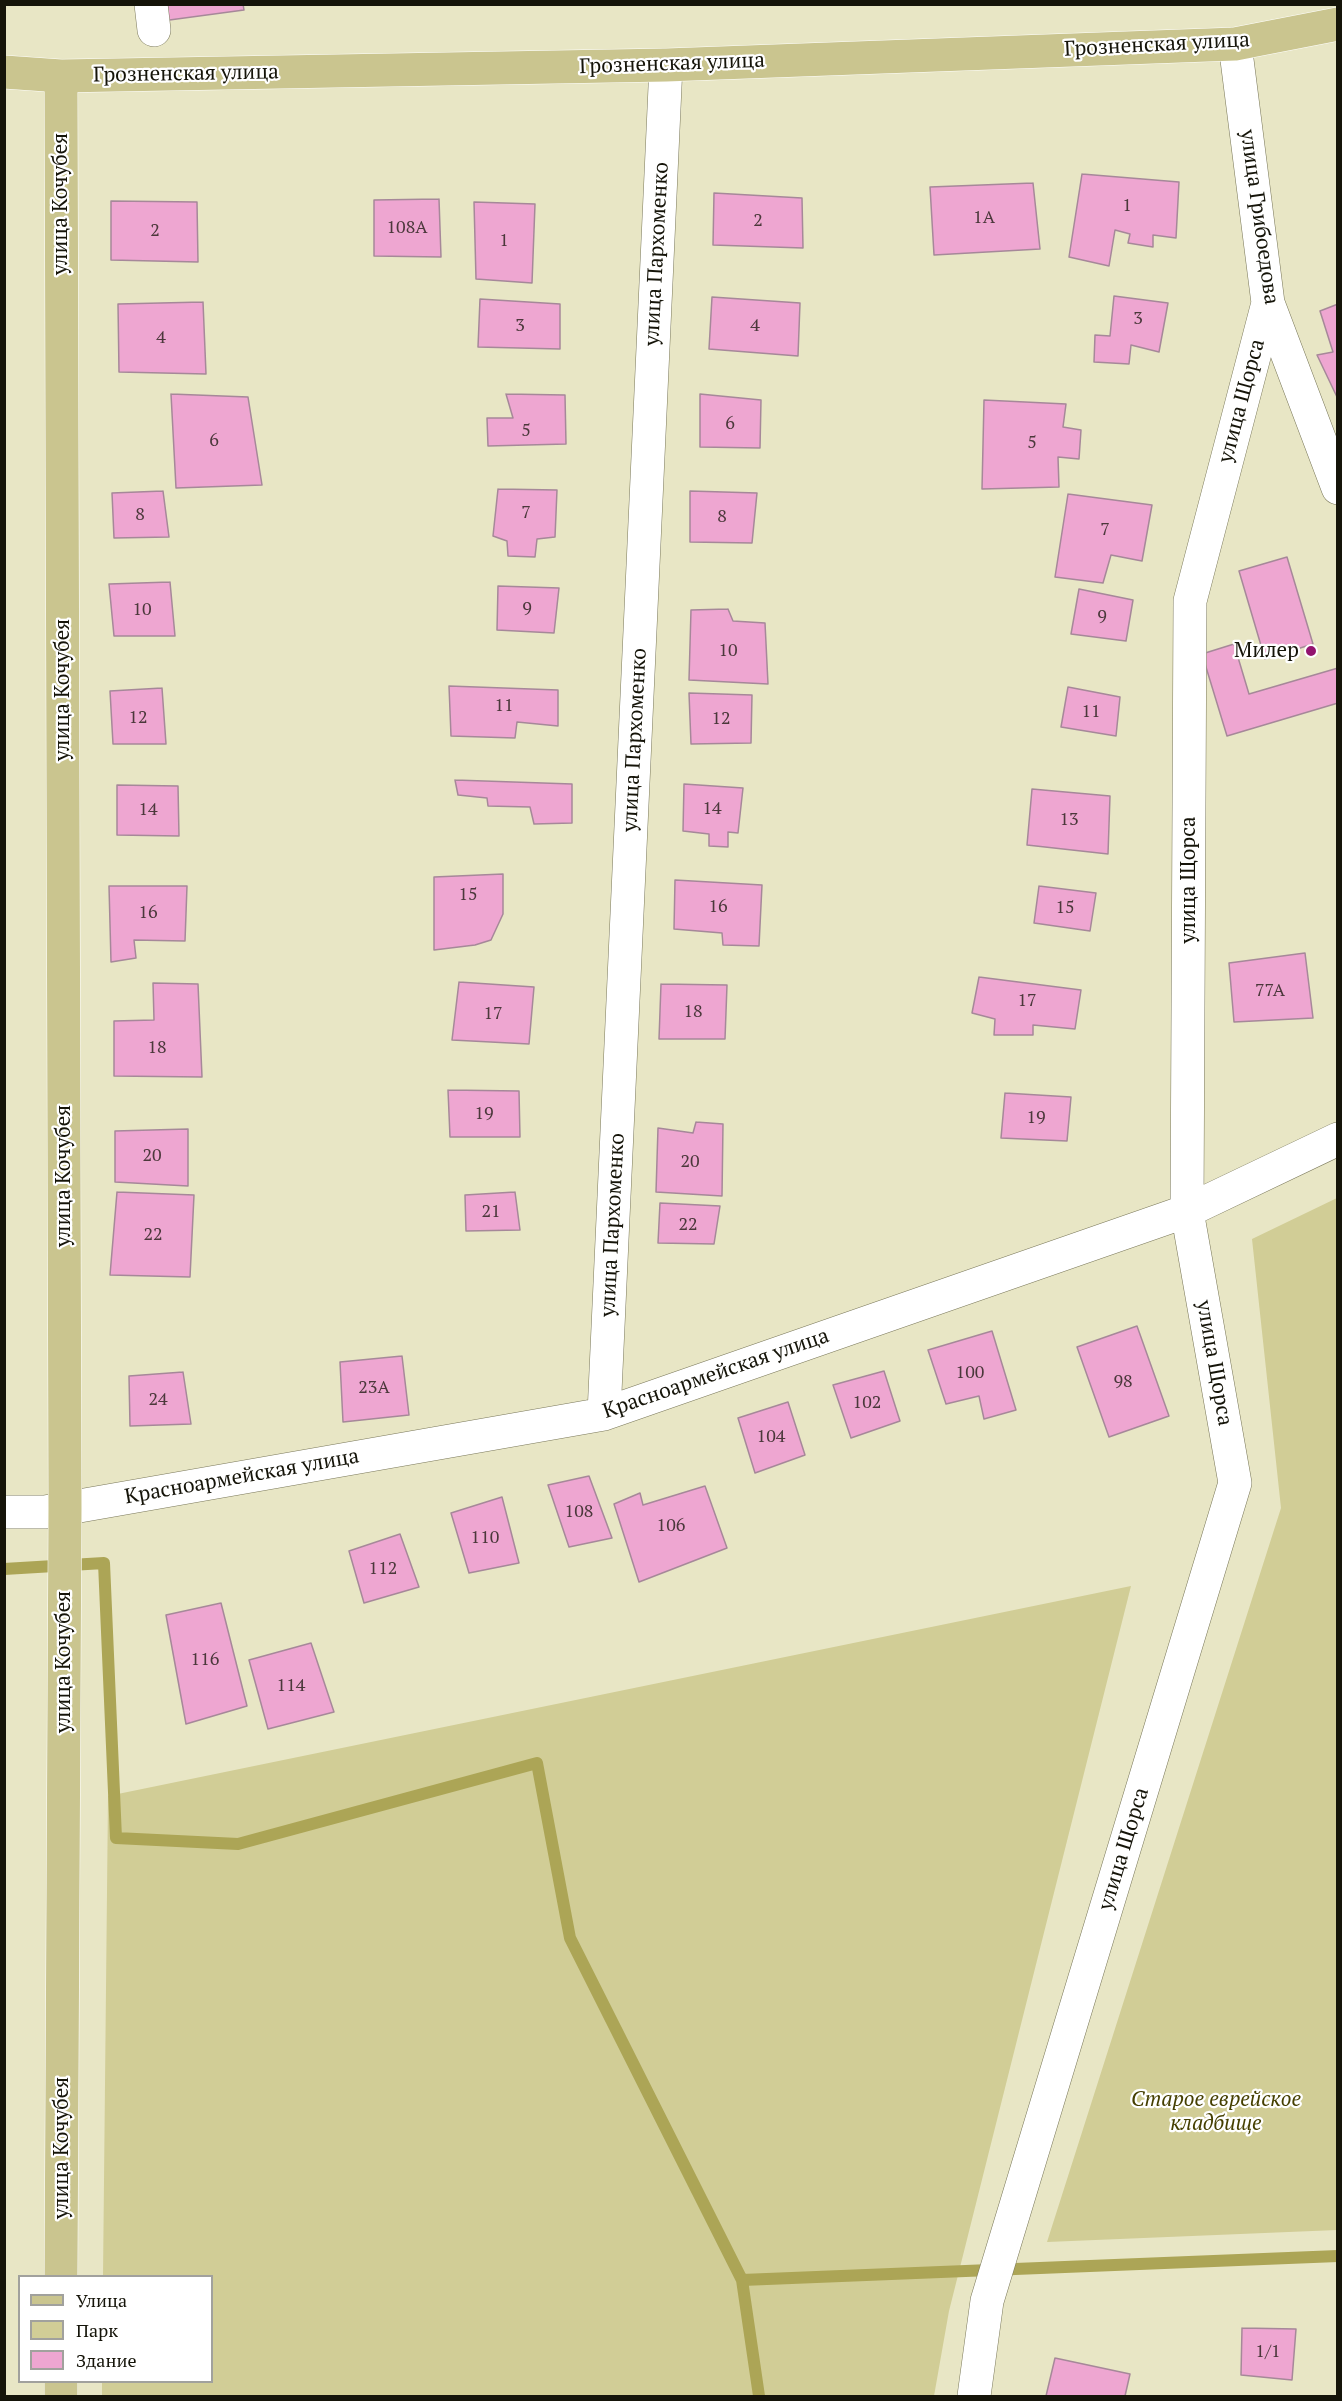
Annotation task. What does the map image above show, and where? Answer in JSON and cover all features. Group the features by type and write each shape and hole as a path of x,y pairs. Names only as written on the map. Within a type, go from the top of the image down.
{"main road":[{"name":"Грозненская улица","path":"4,72 61,76 666,65 1235,44 1338,24"},
{"name":"улица Кочубея","path":"61,76 65,1508 61,2275"}],"street":[{"name":"улица Грибоедова","path":"1235,44 1268,303 1338,488"},
{"name":"улица Пархоменко","path":"604,1414 666,65"},
{"name":"улица Щорса","path":"974,2397 987,2301 1235,1483 1187,1211 1190,600 1268,303"},
{"name":"Красноармейская улица","path":"4,1512 45,1512 604,1414 1187,1211 1338,1139"}],"green space":[{"name":"Старое еврейское кладбище","path":"1337,1198 1337,2230 1047,2242 1281,1508 1252,1239"},
{"path":"1131,1586 949,2311 934,2396 102,2396 102,2383 213,2383 213,2275 103,2275 108,1796"}],"building":[{"path":"160,4 243,4 244,10 162,21"},
{"path":"1082,174 1179,182 1176,238 1153,235 1153,247 1128,243 1130,234 1115,230 1109,266 1069,257"},
{"path":"1033,183 1040,249 934,255 930,187"},
{"path":"714,193 802,198 803,248 713,245"},
{"path":"439,199 441,257 374,256 374,200"},
{"path":"111,201 197,202 198,262 111,260"},
{"path":"474,202 535,204 532,283 476,279"},
{"path":"1114,296 1168,303 1159,352 1131,345 1129,364 1094,362 1095,335 1110,336"},
{"path":"712,297 800,303 798,356 709,349"},
{"path":"480,299 560,304 560,349 478,347"},
{"path":"203,302 206,374 119,372 118,304"},
{"path":"1338,304 1337,397 1317,355 1333,352 1320,311"},
{"path":"171,394 248,397 262,485 176,488"},
{"path":"506,394 565,395 566,444 488,446 487,418 513,418"},
{"path":"700,394 761,400 760,448 700,447"},
{"path":"984,400 1066,404 1063,427 1081,430 1079,459 1058,457 1059,487 982,489"},
{"path":"498,489 557,490 555,537 537,539 535,557 508,556 507,541 493,536"},
{"path":"163,491 169,537 114,538 112,493"},
{"path":"690,491 757,493 752,543 690,542"},
{"path":"1068,494 1152,505 1142,561 1111,555 1103,583 1055,577"},
{"path":"1287,557 1313,644 1265,659 1239,571"},
{"path":"170,582 175,636 114,636 109,584"},
{"path":"498,586 559,588 554,633 497,630"},
{"path":"1079,589 1133,600 1126,641 1071,634"},
{"path":"728,609 733,621 765,623 768,684 689,680 691,610"},
{"path":"1234,644 1249,694 1338,668 1338,703 1227,736 1202,654"},
{"path":"449,686 558,690 558,726 517,722 515,738 451,736"},
{"path":"1068,687 1120,697 1116,736 1061,727"},
{"path":"162,688 166,744 113,744 110,691"},
{"path":"689,693 752,695 751,743 691,744"},
{"path":"455,780 572,784 572,823 534,824 530,807 488,806 487,798 458,795"},
{"path":"684,784 743,788 738,833 728,832 728,847 709,846 709,834 683,831"},
{"path":"117,785 178,786 179,836 117,835"},
{"path":"1032,789 1110,796 1108,854 1027,845"},
{"path":"503,874 503,914 491,940 475,945 434,950 434,877"},
{"path":"675,880 762,885 759,946 723,945 722,933 674,929"},
{"path":"109,886 187,886 185,941 134,940 136,958 111,962"},
{"path":"1039,886 1096,893 1090,931 1034,923"},
{"path":"1305,953 1313,1018 1234,1022 1229,963"},
{"path":"979,977 1081,990 1075,1029 1033,1025 1033,1035 994,1035 995,1019 972,1013"},
{"path":"459,982 534,987 529,1044 452,1040"},
{"path":"153,983 198,984 202,1077 114,1076 114,1021 154,1020"},
{"path":"661,984 727,985 725,1039 659,1039"},
{"path":"448,1090 519,1091 520,1137 450,1137"},
{"path":"1005,1093 1071,1097 1067,1141 1001,1138"},
{"path":"696,1122 723,1124 722,1196 656,1192 658,1128 693,1133"},
{"path":"188,1129 188,1186 115,1182 115,1131"},
{"path":"117,1192 194,1195 190,1277 110,1275"},
{"path":"515,1192 520,1230 466,1231 465,1195"},
{"path":"660,1203 720,1206 714,1244 658,1243"},
{"path":"1137,1326 1169,1416 1109,1437 1077,1347"},
{"path":"992,1331 1016,1410 984,1419 979,1396 946,1404 928,1350"},
{"path":"402,1356 409,1415 343,1422 340,1362"},
{"path":"884,1371 900,1421 851,1438 833,1385"},
{"path":"183,1372 191,1424 130,1426 129,1376"},
{"path":"788,1402 805,1455 755,1473 738,1418"},
{"path":"589,1476 612,1538 569,1547 548,1485"},
{"path":"705,1486 727,1548 639,1582 614,1504 640,1493 643,1505"},
{"path":"502,1497 519,1563 469,1573 451,1513"},
{"path":"400,1534 419,1587 364,1603 349,1551"},
{"path":"221,1603 247,1706 186,1724 166,1615"},
{"path":"311,1643 334,1712 268,1729 249,1660"},
{"path":"1242,2328 1296,2329 1292,2380 1241,2375"},
{"path":"1055,2358 1130,2374 1125,2396 1046,2396"}],"waterway":[{"path":"4,1569 104,1563 116,1838 238,1844 537,1763 570,1938 742,2280 1338,2256"},
{"path":"742,2280 759,2396"}],"place":[{"name":"Милер","path":"1311,651"}]}
